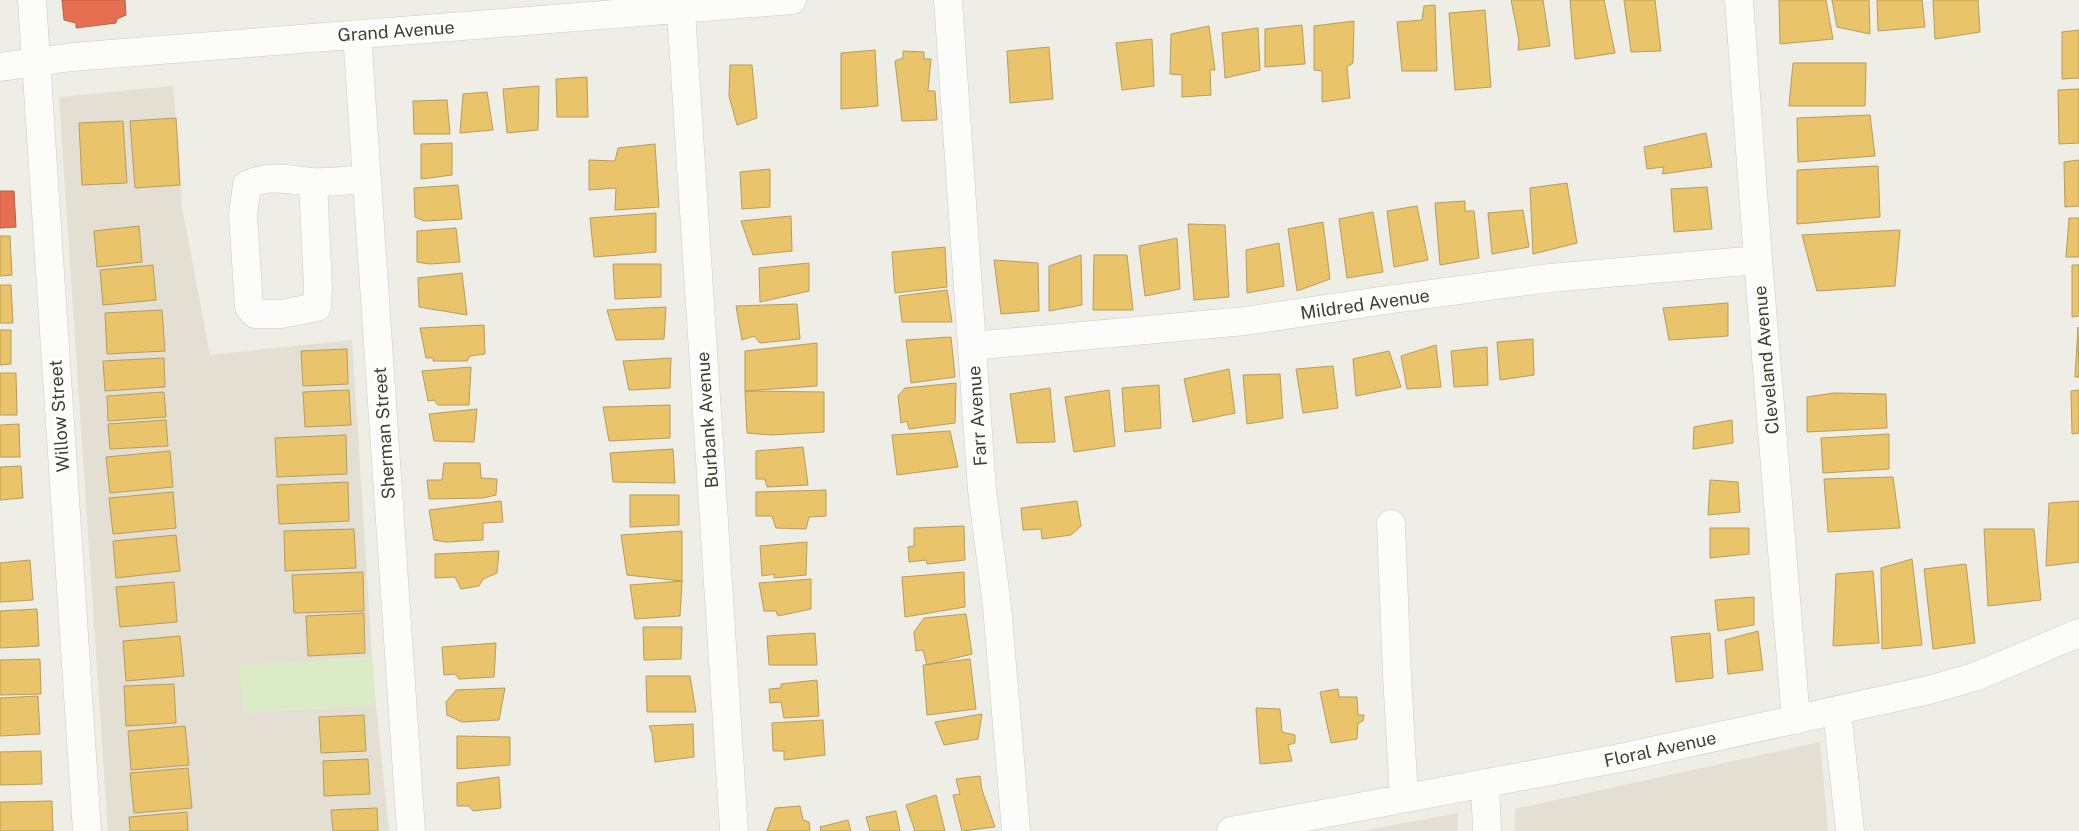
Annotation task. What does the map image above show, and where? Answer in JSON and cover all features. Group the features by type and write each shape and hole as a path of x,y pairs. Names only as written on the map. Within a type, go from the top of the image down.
{"street":[{"name":"Willow Street","path":"32,0 87,831"},
{"name":"Grand Avenue","path":"0,67 72,57 792,0"},
{"name":"Farr Avenue","path":"948,0 982,490 997,606 1016,831"},
{"name":"Cleveland Avenue","path":"1739,0 1758,260 1796,720"},
{"name":"Burbank Avenue","path":"681,10 734,831"},
{"name":"Sherman Street","path":"357,34 412,831"},
{"path":"314,182 317,307 281,314 255,314 249,307 243,215 247,185 260,179 282,178 314,182 367,179"},
{"name":"Mildred Avenue","path":"972,346 1245,321 1550,278 1758,260"},
{"path":"1392,524 1397,675 1404,798"},
{"name":"Floral Avenue","path":"1231,831 1626,757 1932,689 1977,676 2079,633"},
{"path":"1837,711 1850,831"},
{"path":"1485,784 1486,831"}],"shaded area":[{"path":"173,86 182,207 210,355 352,340 372,657 240,665 244,713 376,705 389,831 108,831 59,97"},
{"path":"1820,742 1828,831 1515,831 1515,809"},
{"path":"1458,813 1458,831 1362,831"}],"green space":[{"path":"372,657 376,705 244,713 239,665"}],"building: Homes":[{"path":"1511,0 1543,0 1550,46 1518,50 1519,40"},
{"path":"1570,0 1604,0 1615,53 1575,59"},
{"path":"1624,0 1655,0 1661,51 1631,52"},
{"path":"1779,0 1826,0 1833,39 1780,44"},
{"path":"1832,0 1869,0 1870,34 1837,27"},
{"path":"1877,0 1922,0 1925,27 1878,31"},
{"path":"1933,0 1978,0 1980,32 1935,39"},
{"path":"1435,5 1437,71 1402,71 1397,22 1422,20 1424,6"},
{"path":"1485,10 1491,87 1455,90 1449,13"},
{"path":"1354,21 1353,63 1347,67 1350,98 1322,102 1322,71 1314,70 1314,26"},
{"path":"1302,25 1305,64 1265,67 1265,29"},
{"path":"1209,26 1215,70 1210,70 1211,95 1182,97 1182,75 1170,74 1171,34"},
{"path":"1258,28 1260,70 1225,78 1222,33"},
{"path":"2079,30 2079,78 2062,79 2062,32"},
{"path":"1152,39 1154,86 1122,90 1116,43"},
{"path":"1049,47 1053,99 1010,103 1007,51"},
{"path":"875,50 878,106 841,109 841,53"},
{"path":"903,51 924,52 924,59 931,59 928,91 935,91 937,120 902,121 895,61 903,58"},
{"path":"1793,63 1866,63 1865,106 1789,106"},
{"path":"730,65 752,65 757,118 737,125 729,96"},
{"path":"587,77 588,117 557,117 556,79"},
{"path":"539,86 538,130 507,133 503,89"},
{"path":"2079,89 2079,143 2059,144 2058,90"},
{"path":"487,92 493,130 460,133 463,94"},
{"path":"447,100 450,134 414,134 413,101"},
{"path":"1870,115 1875,156 1798,162 1797,118"},
{"path":"176,118 180,185 135,188 130,121"},
{"path":"123,121 127,183 82,185 79,123"},
{"path":"1706,133 1712,167 1662,174 1664,167 1647,169 1644,147"},
{"path":"452,143 452,175 421,179 421,144"},
{"path":"655,144 659,207 615,210 616,188 589,190 589,160 615,161 618,148"},
{"path":"2079,160 2079,206 2065,207 2064,162"},
{"path":"1878,166 1880,217 1797,224 1797,170"},
{"path":"770,169 770,207 742,209 740,172"},
{"path":"1567,183 1577,243 1533,254 1530,188"},
{"path":"458,185 462,219 424,221 415,217 414,188"},
{"path":"1707,187 1712,229 1674,232 1671,189"},
{"path":"1465,201 1465,211 1474,211 1479,258 1440,265 1435,203"},
{"path":"1417,206 1428,260 1394,267 1387,211"},
{"path":"1523,210 1529,247 1492,254 1488,213"},
{"path":"1373,212 1383,272 1347,278 1339,219"},
{"path":"656,213 656,252 594,257 590,218"},
{"path":"791,216 792,251 753,255 741,221"},
{"path":"2069,218 2079,218 2079,257 2066,257"},
{"path":"1323,222 1330,279 1297,291 1288,229"},
{"path":"1188,224 1225,225 1229,297 1194,300"},
{"path":"139,226 142,262 97,267 94,231"},
{"path":"456,228 460,262 429,264 417,262 417,231"},
{"path":"1900,230 1895,286 1817,291 1802,235"},
{"path":"0,236 10,236 12,275 0,276"},
{"path":"1177,238 1180,289 1145,296 1139,246"},
{"path":"1279,243 1284,286 1247,293 1246,250"},
{"path":"945,247 947,287 895,293 892,252"},
{"path":"1081,255 1082,305 1049,311 1049,266"},
{"path":"1094,255 1127,255 1133,310 1093,310"},
{"path":"994,260 1038,263 1039,311 1001,314"},
{"path":"809,263 809,291 760,302 759,268"},
{"path":"613,264 661,264 661,297 615,299"},
{"path":"153,265 156,300 103,305 100,270"},
{"path":"2072,265 2079,265 2079,316 2072,317"},
{"path":"462,273 467,315 419,307 418,278"},
{"path":"0,285 11,285 13,323 0,323"},
{"path":"947,290 952,322 902,322 899,296"},
{"path":"1728,303 1728,336 1669,340 1663,308"},
{"path":"797,304 800,339 760,343 754,336 742,340 736,306"},
{"path":"666,307 664,339 616,340 607,310"},
{"path":"162,310 165,351 107,354 105,313"},
{"path":"484,325 485,354 470,356 467,361 433,361 434,358 426,358 420,328"},
{"path":"2078,327 2079,377 2075,377"},
{"path":"0,330 11,330 11,364 0,365"},
{"path":"951,337 955,377 911,383 906,340"},
{"path":"1533,339 1534,375 1500,380 1497,342"},
{"path":"817,343 817,386 745,391 745,351"},
{"path":"1436,345 1441,387 1407,389 1401,356"},
{"path":"1487,347 1488,385 1454,387 1451,351"},
{"path":"347,349 348,384 303,386 301,351"},
{"path":"1389,351 1401,387 1356,396 1353,359"},
{"path":"164,358 165,387 105,391 103,361"},
{"path":"671,358 670,388 629,390 623,361"},
{"path":"1333,366 1338,408 1303,413 1296,369"},
{"path":"471,367 469,405 438,405 434,400 428,401 422,371"},
{"path":"1229,369 1235,413 1193,422 1184,379"},
{"path":"0,373 16,373 17,415 0,415"},
{"path":"1280,374 1283,418 1247,424 1243,375"},
{"path":"956,383 955,423 909,429 907,421 901,423 898,396 905,388"},
{"path":"1159,385 1161,428 1125,432 1122,388"},
{"path":"1050,388 1055,442 1017,443 1010,394"},
{"path":"349,390 351,425 305,427 303,392"},
{"path":"1109,390 1115,446 1074,452 1065,397"},
{"path":"2079,390 2079,433 2072,434 2071,391"},
{"path":"745,391 824,392 824,432 771,435 747,433"},
{"path":"164,392 166,417 108,421 107,396"},
{"path":"1834,393 1886,394 1887,428 1807,432 1807,397"},
{"path":"670,405 670,438 609,441 603,407"},
{"path":"477,409 474,442 434,441 429,414"},
{"path":"166,420 168,446 110,449 108,424"},
{"path":"1732,420 1733,443 1693,449 1694,427"},
{"path":"19,424 20,457 0,457 0,425"},
{"path":"950,431 958,467 897,475 892,435"},
{"path":"1889,434 1889,469 1823,473 1821,438"},
{"path":"346,435 347,474 277,477 275,438"},
{"path":"803,447 808,485 767,487 765,479 756,479 756,451"},
{"path":"673,449 675,483 613,482 610,453"},
{"path":"170,451 173,487 110,493 106,457"},
{"path":"444,463 480,463 481,478 497,479 496,495 483,498 429,499 427,480 442,480"},
{"path":"21,466 23,498 0,500 0,467"},
{"path":"1893,477 1900,528 1828,532 1824,479"},
{"path":"1710,480 1738,482 1740,512 1708,515"},
{"path":"348,482 349,521 279,524 277,485"},
{"path":"826,490 826,516 809,517 806,529 776,528 772,516 756,516 756,492"},
{"path":"173,492 176,528 113,534 109,498"},
{"path":"630,495 679,495 679,525 630,527"},
{"path":"501,501 503,522 483,523 483,540 446,542 434,540 429,510"},
{"path":"1077,501 1081,526 1071,535 1042,539 1041,529 1023,530 1021,508"},
{"path":"2079,501 2079,562 2046,566 2049,503"},
{"path":"964,526 965,560 927,564 926,560 909,562 908,547 914,546 914,528"},
{"path":"1710,528 1749,528 1749,554 1710,558"},
{"path":"354,529 356,568 285,571 284,531"},
{"path":"1984,529 2034,529 2041,600 1988,606"},
{"path":"682,531 682,581 627,575 621,535"},
{"path":"176,535 180,571 116,578 113,541"},
{"path":"807,542 806,575 774,578 774,574 762,576 760,546"},
{"path":"499,551 497,573 483,579 479,586 461,589 455,577 435,578 435,554"},
{"path":"1912,559 1922,645 1882,649 1881,568"},
{"path":"30,560 33,600 0,602 0,563"},
{"path":"1966,564 1975,643 1933,649 1924,569"},
{"path":"1873,571 1879,643 1833,646 1836,574"},
{"path":"363,572 364,611 294,613 292,575"},
{"path":"964,572 965,607 905,617 902,577"},
{"path":"811,579 811,609 778,616 776,611 764,611 759,583"},
{"path":"682,581 680,616 635,619 630,585"},
{"path":"174,582 177,622 120,627 116,587"},
{"path":"1754,597 1754,625 1718,631 1715,600"},
{"path":"37,609 39,646 0,648 0,611"},
{"path":"364,613 365,653 308,656 306,616"},
{"path":"966,614 972,654 927,665 923,650 916,651 914,632 924,618"},
{"path":"643,627 682,627 681,659 644,660"},
{"path":"1758,631 1763,670 1728,674 1725,640"},
{"path":"815,633 817,665 769,665 767,636"},
{"path":"1710,633 1713,678 1676,682 1671,637"},
{"path":"180,636 184,676 126,681 123,641"},
{"path":"496,643 494,677 459,679 455,674 444,675 442,647"},
{"path":"40,659 41,694 0,695 0,660"},
{"path":"970,659 976,709 927,715 923,665"},
{"path":"646,676 690,676 696,712 647,712"},
{"path":"817,680 819,716 784,718 781,702 770,703 769,689 781,688 781,684"},
{"path":"174,684 176,723 126,726 124,686"},
{"path":"505,688 499,720 462,722 447,715 446,702 456,690"},
{"path":"1338,689 1339,697 1357,697 1358,715 1364,715 1363,721 1358,723 1357,739 1331,743 1320,692"},
{"path":"38,696 40,734 0,736 0,698"},
{"path":"1256,708 1280,709 1282,732 1295,735 1295,743 1288,745 1292,761 1260,764"},
{"path":"982,714 978,739 944,745 935,722"},
{"path":"364,715 366,751 321,753 319,717"},
{"path":"823,720 825,755 784,760 784,751 773,751 772,723"},
{"path":"693,724 694,757 655,762 652,733 649,726"},
{"path":"185,726 189,765 131,770 128,731"},
{"path":"457,736 510,737 510,765 457,769"},
{"path":"41,751 42,784 0,785 0,752"},
{"path":"368,759 370,794 324,796 323,761"},
{"path":"188,768 192,808 134,813 130,773"},
{"path":"980,776 982,790 995,827 962,831 953,795 960,794 956,779"},
{"path":"499,777 501,808 473,811 469,806 457,806 457,783"},
{"path":"936,795 945,831 915,831 906,805"},
{"path":"52,801 53,831 0,831 0,802"},
{"path":"800,806 803,820 809,822 810,831 767,831 775,808"},
{"path":"377,808 378,831 333,831 331,810"},
{"path":"896,811 900,831 870,831 866,817"},
{"path":"187,812 188,831 130,831 129,817"},
{"path":"848,820 851,831 821,831 820,827"}],"building: Shops":[{"path":"62,0 125,0 126,15 117,19 116,23 76,28 76,23 64,20"},
{"path":"0,191 14,191 16,227 0,228"}]}
